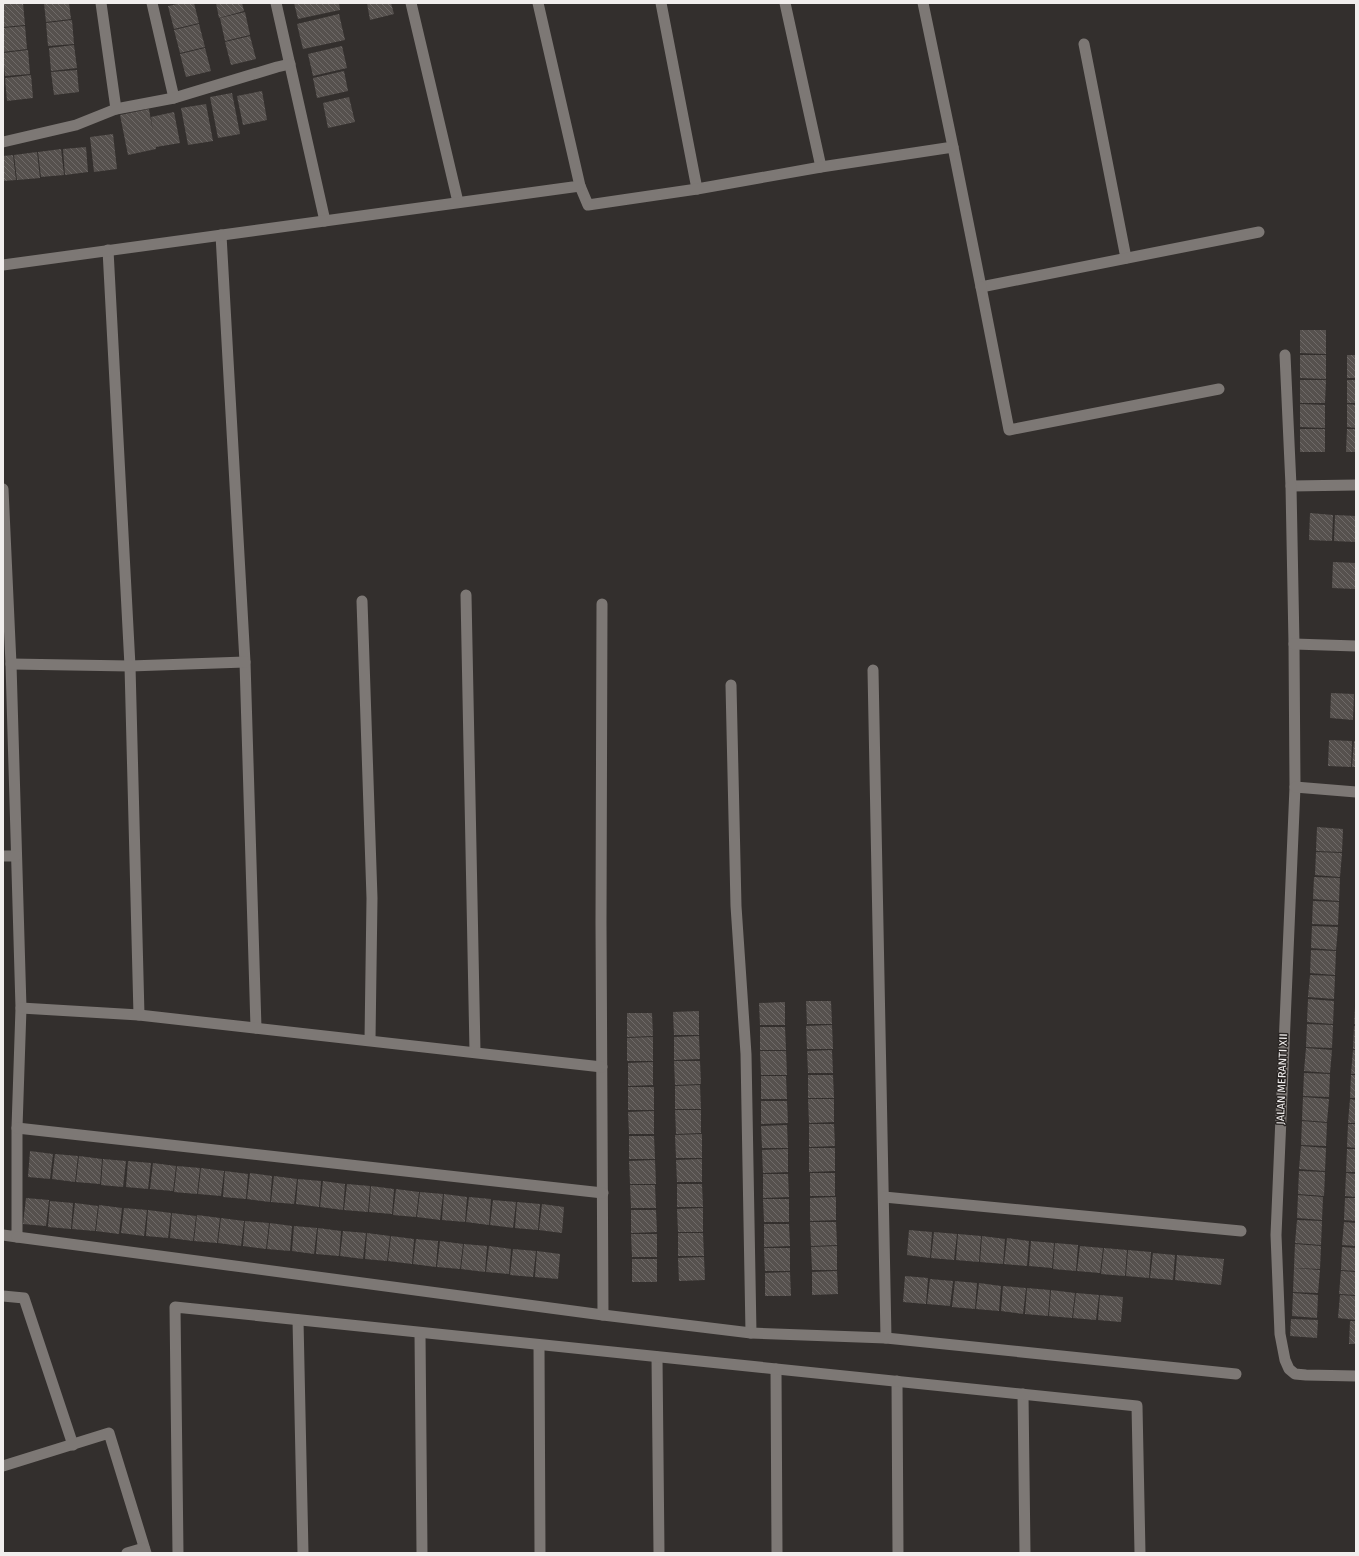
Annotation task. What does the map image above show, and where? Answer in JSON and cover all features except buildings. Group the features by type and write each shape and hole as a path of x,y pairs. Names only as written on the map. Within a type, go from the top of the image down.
{"street":[{"path":"101,3 116,109"},
{"path":"152,3 174,98"},
{"path":"276,3 325,221"},
{"path":"411,3 458,202"},
{"path":"538,3 580,186 588,204 697,189 821,167 953,147"},
{"path":"661,3 697,189"},
{"path":"785,3 821,167"},
{"path":"923,3 1009,430 1219,389"},
{"path":"1084,44 1126,258"},
{"path":"3,142 76,125 116,109 174,98 290,64"},
{"path":"3,265 580,186"},
{"path":"981,287 1259,232"},
{"path":"221,235 245,662 256,1028"},
{"path":"108,250 130,666 139,1015"},
{"name":"JALAN MERANTI XII","path":"1285,355 1291,486 1294,644 1294,787 1276,1235 1280,1334 1282,1351 1289,1369 1295,1374 1356,1376"},
{"path":"1291,486 1356,485"},
{"path":"3,489 11,664 21,1008 17,1128 17,1237"},
{"path":"466,595 475,1052"},
{"path":"362,601 372,898 370,1040"},
{"path":"602,604 601,929 603,1315"},
{"path":"1294,644 1356,646"},
{"path":"11,664 130,666 245,662"},
{"path":"873,670 886,1338"},
{"path":"730,685 736,906 746,1054 751,1333"},
{"path":"1294,787 1356,792"},
{"path":"3,856 16,856"},
{"path":"21,1008 139,1015 602,1067"},
{"path":"17,1128 603,1193"},
{"path":"884,1197 1241,1231"},
{"path":"3,1235 603,1315 751,1333 886,1338 1236,1374"},
{"path":"3,1296 24,1298 73,1445"},
{"path":"178,1553 175,1307 1136,1406 1140,1553"},
{"path":"298,1320 303,1553"},
{"path":"420,1333 422,1553"},
{"path":"538,1345 540,1553"},
{"path":"657,1357 659,1553"},
{"path":"776,1369 777,1553"},
{"path":"897,1381 898,1553"},
{"path":"1023,1394 1025,1553"},
{"path":"3,1466 109,1433 145,1550 127,1553"}]}
